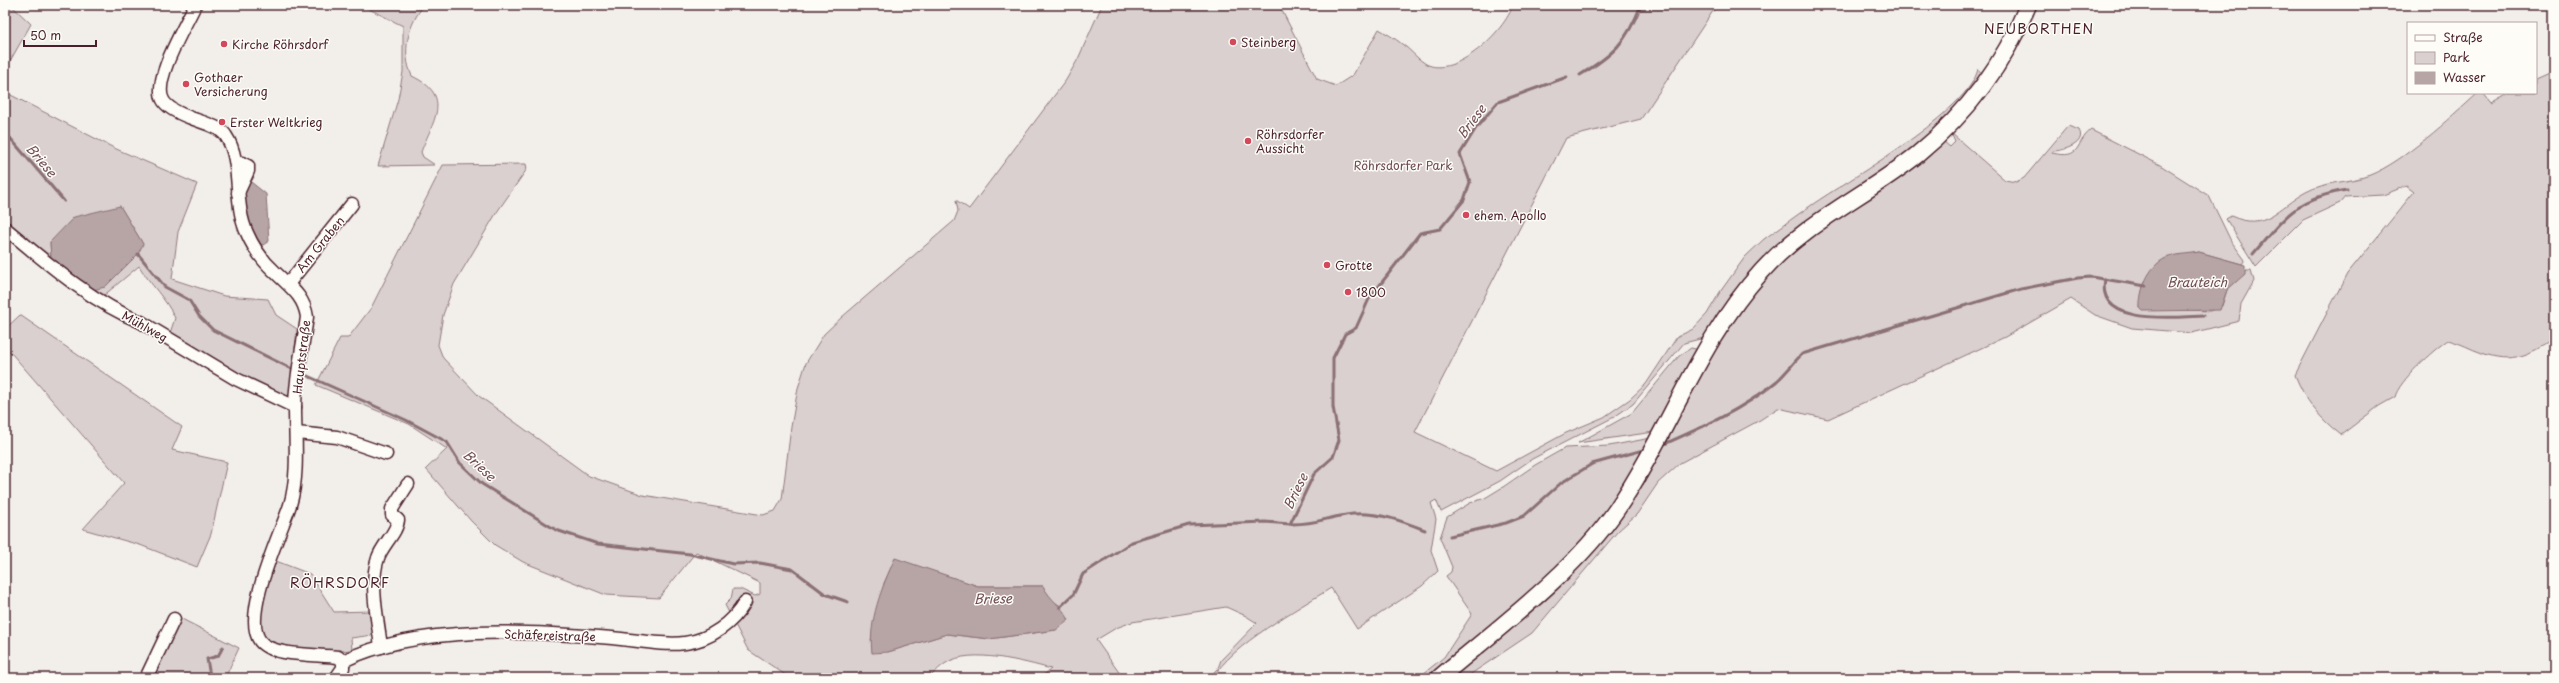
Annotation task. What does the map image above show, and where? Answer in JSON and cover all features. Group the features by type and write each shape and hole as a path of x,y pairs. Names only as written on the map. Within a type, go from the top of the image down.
{"main road":[{"path":"1439,678 1529,601 1585,548 1604,526 1636,481 1721,326 1762,270 1780,252 1812,225 1917,155 1955,121 1970,104 2004,58 2028,5"}],"street":[{"name":"Hauptstraße","path":"195,5 169,60 160,91 164,102 176,110 225,134 231,144 240,212 247,233 260,256 300,296 306,306 307,318 295,407 296,433 291,502 258,595 255,616 257,636 268,648 281,652 338,657 343,661"},
{"path":"238,194 248,171 248,166 242,163"},
{"name":"Am Graben","path":"288,284 352,204"},
{"name":"Mühlweg","path":"5,228 84,290 106,304 236,379 295,407"},
{"path":"296,433 337,437 386,454"},
{"path":"381,648 376,570 384,544 397,525 398,520 392,515 392,509 408,484"},
{"name":"Schäfereistraße","path":"343,661 381,648 449,635 507,633 686,643 720,630 738,613 745,602"},
{"path":"146,678 174,619"},
{"path":"336,678 342,668 343,661"}],"green space":[{"path":"5,5 11,5 31,24 5,70"},
{"path":"361,5 424,5 418,13 410,30 407,58 412,76 425,84 433,92 436,100 437,110 421,152 423,157 435,165 378,166 398,99 403,72 403,26"},
{"name":"Röhrsdorfer Park","path":"1102,5 1279,5 1317,79 1336,86 1353,75 1379,29 1394,38 1426,64 1438,67 1451,65 1464,59 1477,50 1490,39 1500,27 1508,16 1513,5 1717,5 1641,119 1566,138 1415,432 1496,471 1566,433 1604,417 1630,399 1646,384 1677,337 1693,329 1707,314 1720,292 1745,257 1764,239 1816,202 1908,142 1933,123 1954,104 1970,86 1978,69 1984,76 1931,137 1805,223 1708,337 1684,343 1633,404 1614,417 1532,459 1500,481 1441,512 1436,500 1431,503 1436,519 1431,550 1438,571 1422,586 1357,629 1331,588 1266,628 1234,653 1213,678 1208,678 1218,668 1221,660 1257,623 1226,607 1132,622 1116,628 1096,640 1123,678 1040,678 1051,669 998,657 969,656 957,658 946,663 932,675 932,678 790,678 748,650 725,605 731,599 733,589 740,589 755,596 760,594 760,583 696,552 659,598 606,595 523,562 495,545 471,521 426,469 447,449 409,424 316,385 340,338 348,338 371,308 443,165 526,164 527,169 497,212 454,284 443,315 438,345 443,358 479,396 589,476 643,495 763,515 775,511 782,499 791,427 798,388 806,363 824,334 954,221 958,211 956,200 969,209 1066,80 1078,59","holes":["895,559 978,586 1043,586 1049,598 1062,607 1056,630 989,639 947,634 888,652 871,640 884,583"]},
{"path":"2554,72 2554,339 2528,353 2511,358 2493,356 2448,340 2426,358 2410,375 2398,390 2395,397 2379,406 2341,435 2319,415 2303,393 2295,375 2347,274 2414,192 2406,186 2383,195 2345,197 2340,203 2303,220 2256,267 2226,219 2231,216 2243,220 2254,221 2263,219 2271,216 2296,198 2314,188 2370,175 2383,169 2412,150 2441,127 2477,94 2484,94 2491,103 2506,94 2537,94 2537,80"},
{"path":"5,92 114,148 197,184 178,232 172,279 224,296 268,299 276,315 297,329 290,396 285,398 277,396 169,336 175,318 167,304 139,266 102,297 93,290 143,244 120,206 50,242 51,258 5,219"},
{"path":"2068,126 2079,130 2081,135 2080,139 2073,146 2062,150 2053,151 2052,153 2062,155 2073,152 2091,130 2160,165 2209,196 2231,241 2245,260 2242,264 2199,252 2166,258 2143,286 2140,308 2210,311 2222,306 2227,290 2246,270 2251,270 2254,281 2241,304 2239,321 2192,333 2132,328 2095,315 2071,299 2005,337 1828,419 1778,408 1760,420 1680,463 1658,483 1637,514 1618,531 1532,633 1465,678 1448,678 1640,483 1643,485 1697,384 1695,383 1740,308 1785,255 1943,141 1950,147 1955,142 1951,133 2005,180 2016,182 2024,178"},
{"path":"20,315 182,427 172,450 227,462 211,534 197,567 140,545 83,529 124,483 5,346 5,329"},
{"path":"1691,348 1700,350 1654,432 1578,443 1632,413 1679,356"},
{"path":"1651,438 1612,506 1559,566 1431,678 1418,678 1444,657 1472,614 1446,576 1451,572 1452,567 1440,538 1447,517 1470,503 1485,498 1535,465 1565,448 1609,446"},
{"path":"276,561 310,574 334,612 371,611 373,635 351,638 352,650 332,651 295,650 274,645 267,640 262,633 262,601"},
{"path":"172,614 239,648 225,678 140,678"}],"water":[{"path":"251,175 254,177 251,182 266,194 269,241 263,245 258,243 245,210 245,194"},
{"path":"120,206 143,244 138,254 105,287 93,290 51,258 50,242 74,217"},
{"name":"Brauteich","path":"2199,252 2245,265 2245,274 2227,290 2220,310 2143,311 2140,308 2143,287 2154,267 2166,258"},
{"path":"895,558 978,586 1043,586 1069,620 1056,630 989,639 947,634 888,652 872,653 872,629 877,604"}],"waterway":[{"name":"Briese","path":"1580,75 1592,68 1618,46 1630,29 1641,5"},
{"name":"Briese","path":"1060,607 1073,595 1083,574 1132,542 1189,525 1265,522 1290,524 1314,474 1333,457 1339,440 1333,407 1333,358 1345,334 1356,328 1369,299 1420,233 1440,229 1464,200 1470,182 1460,154 1476,128 1498,102 1567,77"},
{"name":"Briese","path":"5,132 64,201"},
{"path":"2253,254 2283,220 2303,204 2315,198 2347,190"},
{"name":"Briese","path":"138,254 165,287 189,300 199,316 213,330 296,371"},
{"path":"1662,445 1707,425 1751,400 1784,375 1802,354 2021,289 2078,278 2091,277 2146,286"},
{"path":"2105,279 2105,294 2112,305 2124,312 2140,316 2157,317 2203,316"},
{"name":"Briese","path":"301,373 406,420 447,442 460,463 482,484 556,530 598,544 690,554 733,564 760,563 792,569 825,594 848,602"},
{"path":"1450,536 1506,523 1524,516 1561,483 1592,464 1647,449"},
{"path":"1290,524 1315,522 1353,514 1372,514 1408,523 1425,530"},
{"path":"207,678 210,676 207,659 218,656 223,647"}],"place":[{"name":"Steinberg","path":"1233,42"},
{"name":"Kirche Röhrsdorf","path":"224,44"},
{"name":"Gothaer Versicherung","path":"186,84"},
{"name":"Erster Weltkrieg","path":"222,122"},
{"name":"Röhrsdorfer Aussicht","path":"1248,141"},
{"name":"ehem. Apollo","path":"1466,215"},
{"name":"Grotte","path":"1327,265"},
{"name":"1800","path":"1348,292"}],"district":[{"name":"NEUBORTHEN","path":"2039,28"},
{"name":"RÖHRSDORF","path":"340,582"}]}
